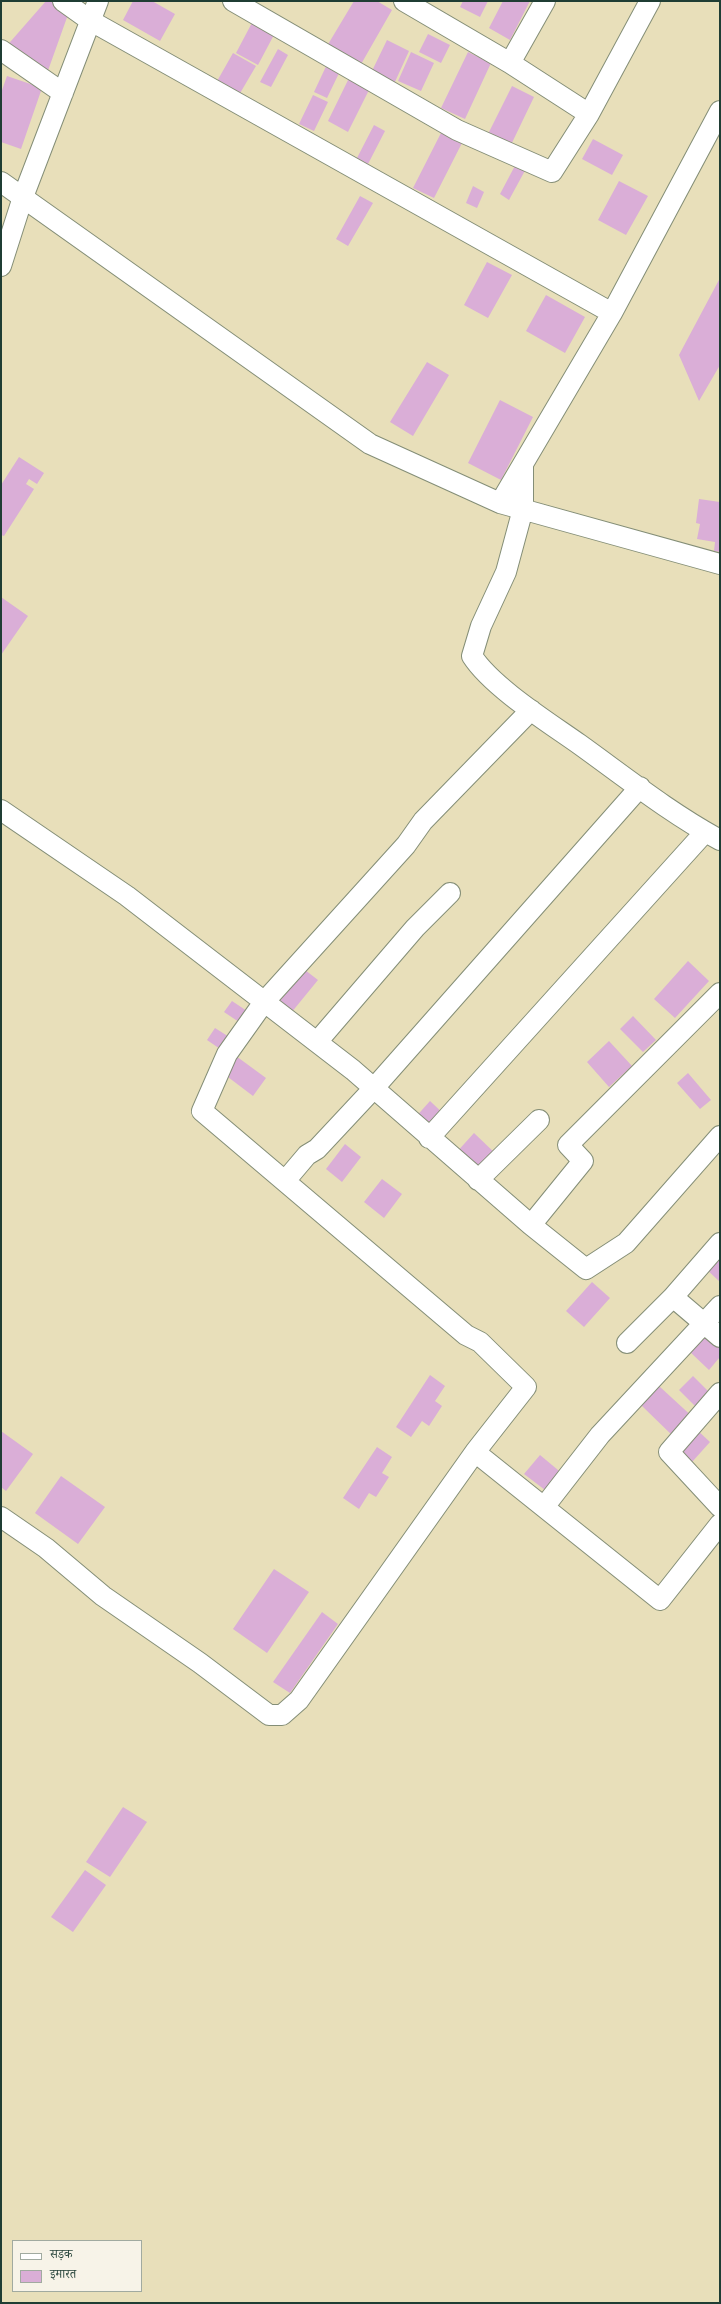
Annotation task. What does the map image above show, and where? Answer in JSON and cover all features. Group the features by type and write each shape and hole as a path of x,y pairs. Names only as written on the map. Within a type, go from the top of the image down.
{"street":[{"path":"63,1 90,21 612,313"},
{"path":"1,266 22,198 98,1"},
{"path":"233,1 457,130 552,172 589,114 650,1"},
{"path":"404,1 510,63 589,114"},
{"path":"510,63 544,1"},
{"path":"1,50 63,93"},
{"path":"500,503 612,313 720,112"},
{"path":"1,182 370,444 500,503 720,564"},
{"path":"429,1138 712,836 531,710 486,674 472,656 481,626 506,572 523,509 523,465"},
{"path":"1,1517 46,1548 103,1596 200,1663 269,1715 282,1715 299,1700 475,1452 526,1387 480,1342 466,1335 202,1111 227,1054 264,1002 406,845 423,821 531,710"},
{"path":"285,1181 307,1155 317,1148 374,1088 640,787"},
{"path":"1,810 127,896 317,1042 374,1088 429,1138 530,1225 586,1269 626,1243 720,1136"},
{"path":"317,1042 415,928 450,892"},
{"path":"530,1225 583,1161 568,1145 720,993"},
{"path":"478,1180 539,1120"},
{"path":"627,1343 673,1296 720,1243"},
{"path":"673,1296 720,1337"},
{"path":"544,1507 600,1435 720,1306"},
{"path":"720,1393 669,1452 720,1507"},
{"path":"475,1452 660,1600 720,1524"}],"building":[{"path":"46,1 59,1 70,9 45,79 4,49"},
{"path":"133,1 152,1 175,14 160,41 123,20"},
{"path":"354,1 377,1 392,10 360,66 327,46"},
{"path":"463,1 488,1 480,17 460,7"},
{"path":"503,1 530,1 510,40 489,28"},
{"path":"254,19 276,31 258,65 236,53"},
{"path":"428,34 450,45 441,63 419,52"},
{"path":"387,40 409,51 394,84 371,73"},
{"path":"278,49 288,55 271,87 260,82"},
{"path":"411,52 434,63 421,91 398,81"},
{"path":"468,52 491,63 465,119 441,108"},
{"path":"233,53 256,66 239,95 216,83"},
{"path":"329,60 342,67 327,98 314,92"},
{"path":"7,76 42,88 21,149 1,142 1,93"},
{"path":"350,76 371,86 348,132 328,121"},
{"path":"512,86 534,97 509,149 486,138"},
{"path":"313,95 328,102 314,131 299,124"},
{"path":"374,125 385,131 368,164 357,158"},
{"path":"442,131 463,141 434,198 413,188"},
{"path":"593,139 623,155 612,175 582,159"},
{"path":"518,160 528,165 509,200 500,194"},
{"path":"619,181 648,196 626,235 598,220"},
{"path":"473,186 484,192 477,208 466,203"},
{"path":"360,196 373,203 348,246 336,239"},
{"path":"487,262 512,275 488,318 464,305"},
{"path":"720,278 720,365 699,401 679,355"},
{"path":"546,295 585,317 565,353 526,331"},
{"path":"427,362 449,375 413,436 390,422"},
{"path":"500,400 533,417 501,480 468,463"},
{"path":"19,457 44,473 37,484 29,479 26,484 34,489 4,536 1,535 1,485"},
{"path":"699,499 720,502 720,552 714,551 715,542 697,539 700,524 696,523"},
{"path":"1,597 28,616 1,655"},
{"path":"688,961 709,981 675,1018 654,999"},
{"path":"305,970 318,980 291,1013 279,1002"},
{"path":"232,1001 250,1013 242,1024 224,1012"},
{"path":"633,1016 656,1040 643,1052 620,1029"},
{"path":"215,1028 234,1040 226,1053 207,1040"},
{"path":"609,1041 632,1066 609,1087 587,1062"},
{"path":"236,1056 266,1078 253,1096 224,1074"},
{"path":"688,1073 711,1100 700,1109 677,1083"},
{"path":"430,1101 447,1117 430,1135 413,1120"},
{"path":"474,1133 497,1155 479,1175 455,1154"},
{"path":"345,1144 361,1157 342,1182 326,1169"},
{"path":"382,1179 402,1194 384,1218 364,1202"},
{"path":"720,1251 720,1282 705,1268"},
{"path":"592,1282 610,1298 584,1327 566,1311"},
{"path":"706,1332 720,1345 720,1357 709,1370 689,1351"},
{"path":"430,1375 445,1386 435,1401 442,1406 429,1426 422,1421 411,1437 396,1427"},
{"path":"693,1376 713,1396 699,1410 679,1390"},
{"path":"659,1386 696,1420 677,1440 641,1405"},
{"path":"696,1429 710,1442 692,1462 678,1449"},
{"path":"1,1431 33,1454 6,1491 1,1487"},
{"path":"377,1447 392,1457 382,1473 389,1477 376,1497 369,1493 359,1509 343,1498"},
{"path":"540,1455 564,1475 549,1493 524,1474"},
{"path":"61,1476 105,1507 78,1544 35,1513"},
{"path":"274,1569 309,1592 267,1653 233,1629"},
{"path":"322,1612 338,1624 290,1693 273,1682"},
{"path":"123,1807 147,1822 110,1877 86,1862"},
{"path":"85,1870 106,1885 73,1932 51,1917"}]}
